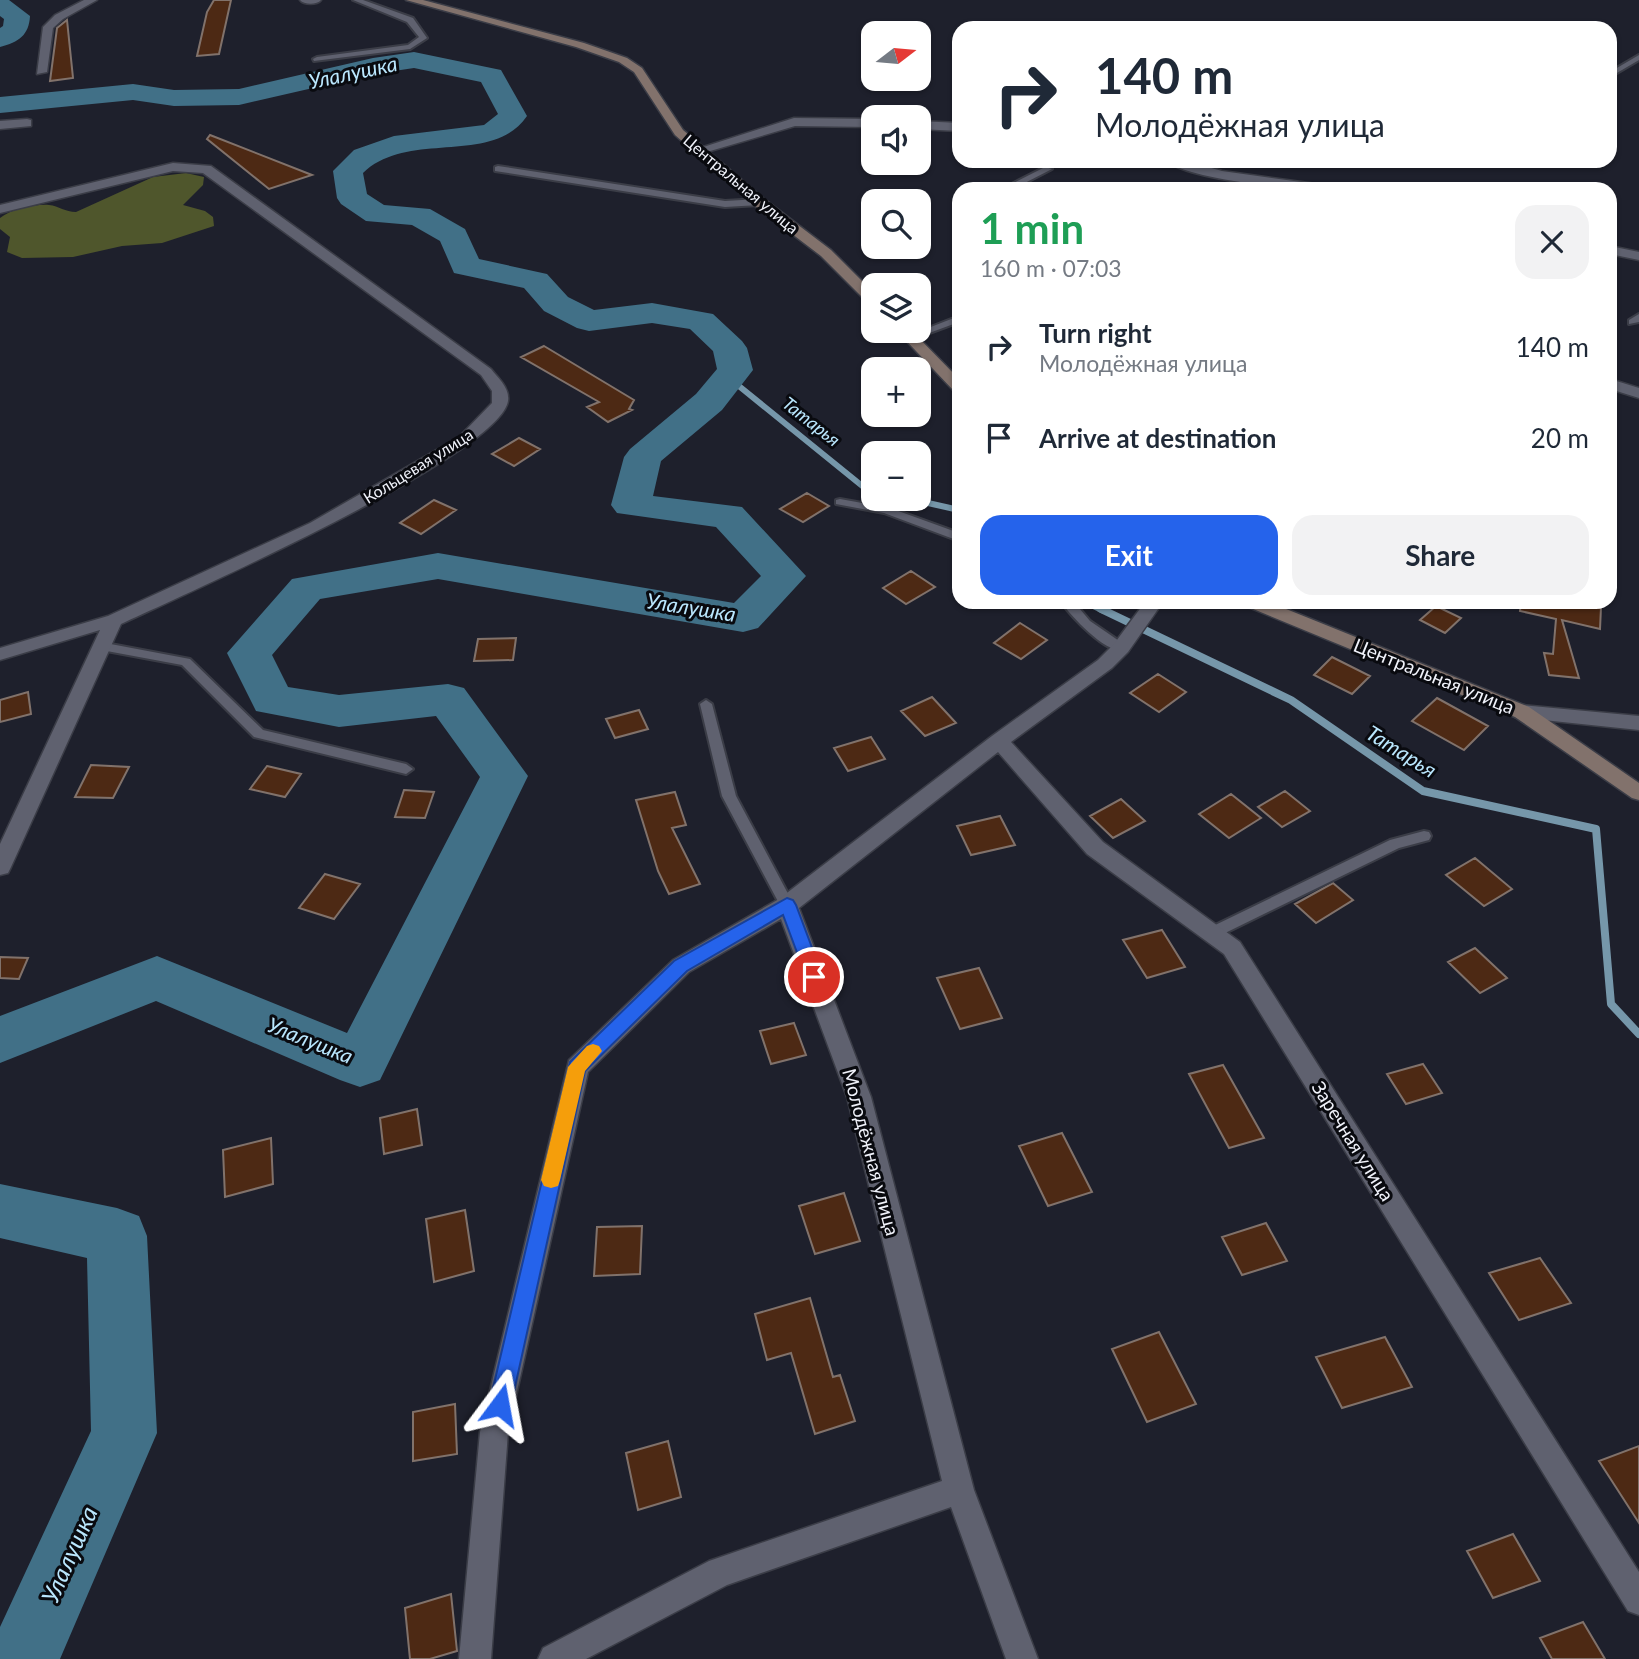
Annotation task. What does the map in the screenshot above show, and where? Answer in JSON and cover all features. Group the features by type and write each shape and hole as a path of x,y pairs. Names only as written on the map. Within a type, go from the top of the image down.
{"street":[{"path":"41,72 48,27 59,17 92,0"},
{"path":"304,0 316,0"},
{"name":"Центральная улица","path":"411,0 580,45 622,60 638,70 675,126 758,202 826,253 861,288"},
{"path":"700,150 794,122 861,123"},
{"path":"0,125 27,123"},
{"path":"931,126 952,127"},
{"name":"Кольцевая улица","path":"0,209 173,167 206,169 486,372 500,391 500,403 492,415 465,440 316,527 114,620"},
{"path":"1196,168 1221,175 1272,182"},
{"path":"1617,251 1639,256"},
{"path":"916,343 952,381"},
{"path":"1617,386 1639,393"},
{"path":"475,1659 494,1432 577,1067 681,966 787,905 999,741 1105,664 1148,609"},
{"name":"Центральная улица","path":"1269,609 1522,712 1639,793"},
{"path":"0,867 114,620"},
{"path":"0,654 114,620"},
{"path":"1522,712 1639,723"},
{"name":"Заречная улица","path":"999,741 1095,848 1232,947 1639,1600"},
{"name":"Молодёжная улица","path":"787,905 859,1097 959,1490 1021,1659"},
{"path":"554,1659 720,1572 959,1490"}],"lane":[{"path":"317,59 410,47 423,38 410,20 358,0"},
{"path":"1617,71 1639,57"},
{"path":"498,169 725,204 758,202"},
{"path":"1021,182 1048,169"},
{"path":"931,327 952,321"},
{"path":"840,502 886,510 952,534"},
{"path":"1074,609 1086,624 1124,643"},
{"path":"100,646 186,662 259,734 406,769"},
{"path":"706,705 729,796 787,905"},
{"path":"1212,933 1395,845 1424,836"}],"green space":[{"path":"186,173 204,177 203,185 183,205 205,211 213,217 214,226 162,243 122,246 73,257 22,258 7,252 10,237 0,229 0,218 11,212 43,205 76,212 153,177"}],"building":[{"path":"214,0 231,0 219,54 197,56 207,12"},
{"path":"67,20 73,78 50,81 57,28"},
{"path":"210,135 312,175 269,189 207,139"},
{"path":"544,346 634,400 629,409 632,410 608,422 587,407 599,402 521,357"},
{"path":"519,438 540,449 514,466 492,454"},
{"path":"807,493 829,506 803,522 780,509"},
{"path":"434,500 456,510 421,534 400,523"},
{"path":"911,571 935,587 906,604 883,588"},
{"path":"1433,609 1442,609 1461,618 1445,633 1420,620"},
{"path":"1601,609 1600,629 1562,620 1579,678 1549,675 1544,653 1553,654 1556,619 1520,611"},
{"path":"1020,623 1047,640 1021,659 994,643"},
{"path":"516,638 513,660 474,661 478,639"},
{"path":"1332,657 1370,676 1352,694 1314,675"},
{"path":"1158,674 1186,692 1159,712 1130,693"},
{"path":"28,692 31,714 0,722 0,700"},
{"path":"932,697 956,723 925,736 901,711"},
{"path":"1437,698 1488,726 1464,750 1412,721"},
{"path":"639,710 648,729 615,738 606,719"},
{"path":"871,737 885,759 848,771 834,748"},
{"path":"91,765 129,767 113,798 75,797"},
{"path":"267,766 301,774 285,797 250,789"},
{"path":"404,790 434,792 425,818 395,817"},
{"path":"1285,791 1310,811 1282,827 1258,807"},
{"path":"675,792 686,825 672,828 700,884 669,894 658,871 636,800"},
{"path":"1231,794 1261,818 1229,838 1199,814"},
{"path":"1121,799 1145,821 1113,838 1090,816"},
{"path":"1000,816 1015,845 971,855 957,826"},
{"path":"1475,858 1512,889 1484,906 1446,875"},
{"path":"325,874 360,884 334,919 299,908"},
{"path":"1333,883 1353,900 1316,923 1295,904"},
{"path":"1162,930 1185,967 1147,978 1123,940"},
{"path":"1475,948 1507,978 1480,993 1448,962"},
{"path":"0,957 28,958 19,979 0,978"},
{"path":"979,968 1002,1018 960,1029 937,978"},
{"path":"794,1023 806,1055 771,1064 760,1031"},
{"path":"1423,1064 1442,1093 1406,1104 1387,1074"},
{"path":"1223,1065 1264,1138 1229,1148 1189,1074"},
{"path":"417,1109 422,1145 384,1154 380,1118"},
{"path":"1062,1133 1092,1192 1048,1206 1019,1146"},
{"path":"271,1138 273,1184 225,1197 223,1150"},
{"path":"844,1193 860,1241 815,1254 799,1206"},
{"path":"465,1210 474,1271 434,1282 426,1219"},
{"path":"1266,1223 1287,1261 1242,1275 1222,1237"},
{"path":"642,1226 640,1274 594,1276 597,1227"},
{"path":"1540,1258 1571,1303 1519,1320 1489,1273"},
{"path":"810,1298 833,1377 840,1375 855,1421 815,1434 791,1353 767,1360 755,1314"},
{"path":"1159,1332 1196,1404 1147,1422 1112,1349"},
{"path":"1385,1337 1412,1387 1342,1408 1316,1357"},
{"path":"455,1404 457,1454 413,1461 413,1412"},
{"path":"668,1441 681,1497 638,1510 626,1453"},
{"path":"1639,1446 1639,1523 1599,1461"},
{"path":"1513,1534 1540,1581 1493,1598 1467,1551"},
{"path":"451,1594 457,1651 430,1659 410,1659 405,1608"},
{"path":"1583,1622 1605,1659 1552,1659 1540,1638"}],"waterway":[{"name":"Улалушка","path":"0,5 17,16 16,30 0,39"},
{"name":"Улалушка","path":"0,105 133,92 174,98 239,97 373,66 414,60 491,76 513,116 492,133 404,142 364,156 348,171 352,198 377,214 419,216 454,236 466,266 535,281 556,304 589,321 652,313 701,321 730,348 735,370 709,402 643,457 631,505 728,516 785,576 743,618 438,566 307,588 249,653 272,700 339,711 448,699 504,776 360,1063 157,978 0,1040"},
{"name":"Татарья","path":"729,378 861,485"},
{"name":"Татарья","path":"931,504 952,508"},
{"name":"Татарья","path":"1100,609 1104,611"},
{"name":"Татарья","path":"1101,609 1291,700 1423,791 1596,829 1611,1004 1639,1034"},
{"name":"Улалушка","path":"0,1211 117,1236 124,1433 23,1659"}],"slow traffic":[{"path":"551,1180 577,1067 593,1051"}],"route":[{"path":"500,1405 577,1067 681,966 787,905 814,977"}]}
